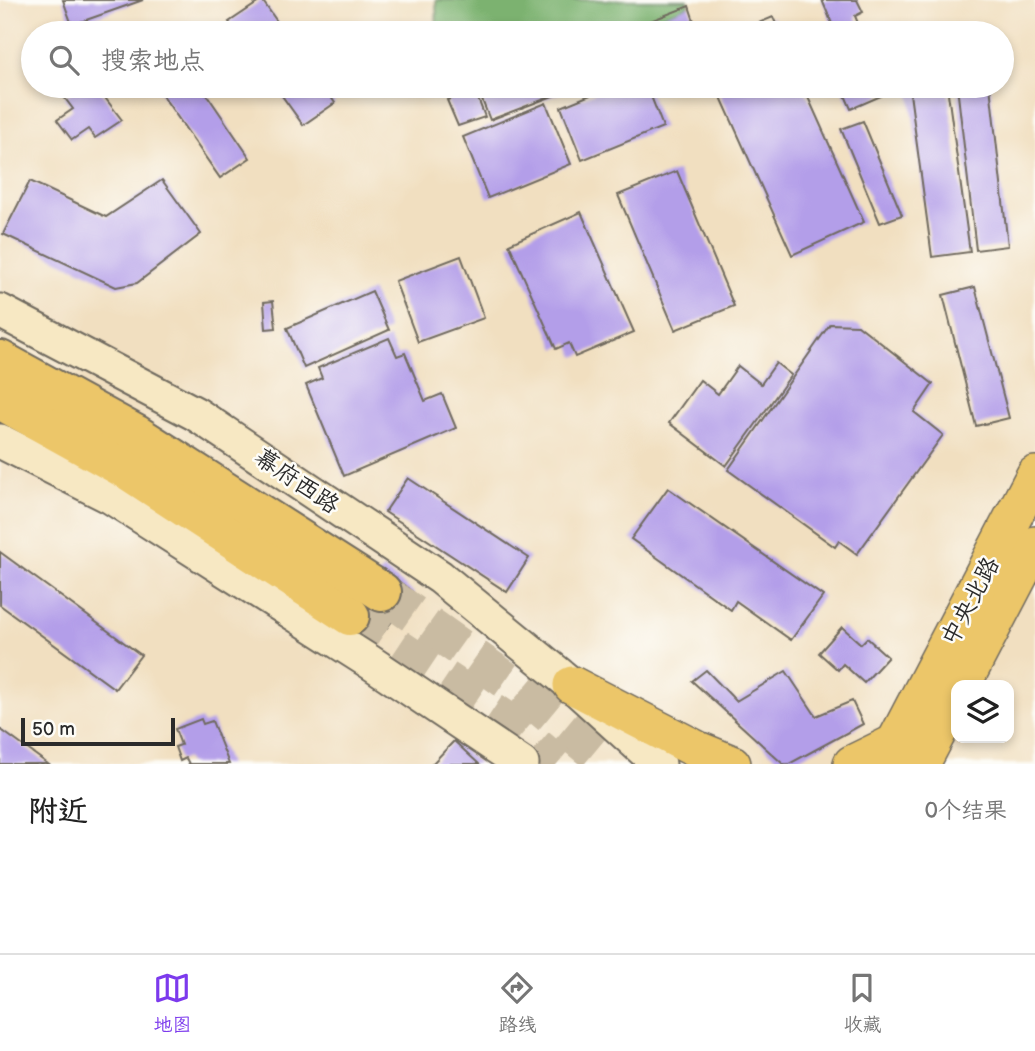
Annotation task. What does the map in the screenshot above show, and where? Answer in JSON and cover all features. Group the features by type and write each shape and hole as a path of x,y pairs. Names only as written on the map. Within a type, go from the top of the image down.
{"highway":[{"name":"幕府西路","path":"0,360 136,435 382,592"},
{"path":"0,400 130,472 350,616"}],"main road":[{"name":"幕府西路","path":"0,311 196,414 440,577 572,685 659,764"},
{"path":"0,441 111,497 370,662 522,764"},
{"name":"中央北路","path":"900,757 1035,475"},
{"name":"中央北路","path":"965,680 1035,545"},
{"path":"572,685 698,750 732,764"},
{"path":"852,764 900,757 951,702"}],"green space":[{"path":"436,0 687,0 689,6 650,21 437,21"}],"building":[{"path":"63,0 143,0 83,21 71,21"},
{"path":"262,0 277,21 230,21"},
{"path":"822,0 857,0 863,12 855,16 857,21 831,21"},
{"path":"689,6 694,21 650,21"},
{"path":"65,98 105,98 122,120 95,138 88,129 72,140 57,120 73,109"},
{"path":"164,98 209,98 250,158 220,178"},
{"path":"284,98 331,98 335,103 303,125"},
{"path":"478,98 485,117 458,126 447,100"},
{"path":"481,98 548,98 490,120"},
{"path":"583,98 652,98 663,127 582,160 561,107"},
{"path":"721,98 808,98 864,222 792,255"},
{"path":"846,98 876,98 851,109"},
{"path":"911,98 949,98 970,252 932,257"},
{"path":"958,98 991,98 1008,246 976,250"},
{"path":"546,103 571,164 488,198 463,137"},
{"path":"863,121 902,215 880,223 841,129"},
{"path":"677,171 734,306 675,330 618,195"},
{"path":"162,180 201,234 137,283 116,287 3,234 30,181 106,217"},
{"path":"581,212 634,332 575,357 569,343 556,349 509,244"},
{"path":"461,256 484,318 418,342 395,281"},
{"path":"975,287 1009,418 976,426 943,295"},
{"path":"372,291 389,330 304,368 287,328"},
{"path":"273,301 276,328 266,329 264,302"},
{"path":"830,324 858,325 933,384 914,412 943,435 857,554 839,541 835,547 728,470"},
{"path":"389,338 397,356 405,353 425,401 442,394 456,428 344,476 306,385 322,378 318,368"},
{"path":"776,363 791,375 726,466 669,423 700,380 718,394 738,366 761,384"},
{"path":"408,478 529,558 507,592 385,512"},
{"path":"668,488 823,596 791,640 736,601 731,610 631,539"},
{"path":"0,552 141,655 115,689 0,605"},
{"path":"383,569 414,593 372,647 341,624"},
{"path":"842,627 861,644 867,638 888,657 864,683 843,664 838,670 819,653"},
{"path":"706,670 736,701 786,671 816,716 852,701 863,724 789,764 783,764 692,681"},
{"path":"201,719 203,724 212,721 229,764 189,764 186,758 180,761 175,747 181,745 175,729"},
{"path":"0,729 48,764 0,764"},
{"path":"454,741 479,764 432,764"}],"tunnel":[{"path":"382,592 520,690 609,764"},
{"path":"350,616 500,716 557,764"}]}
